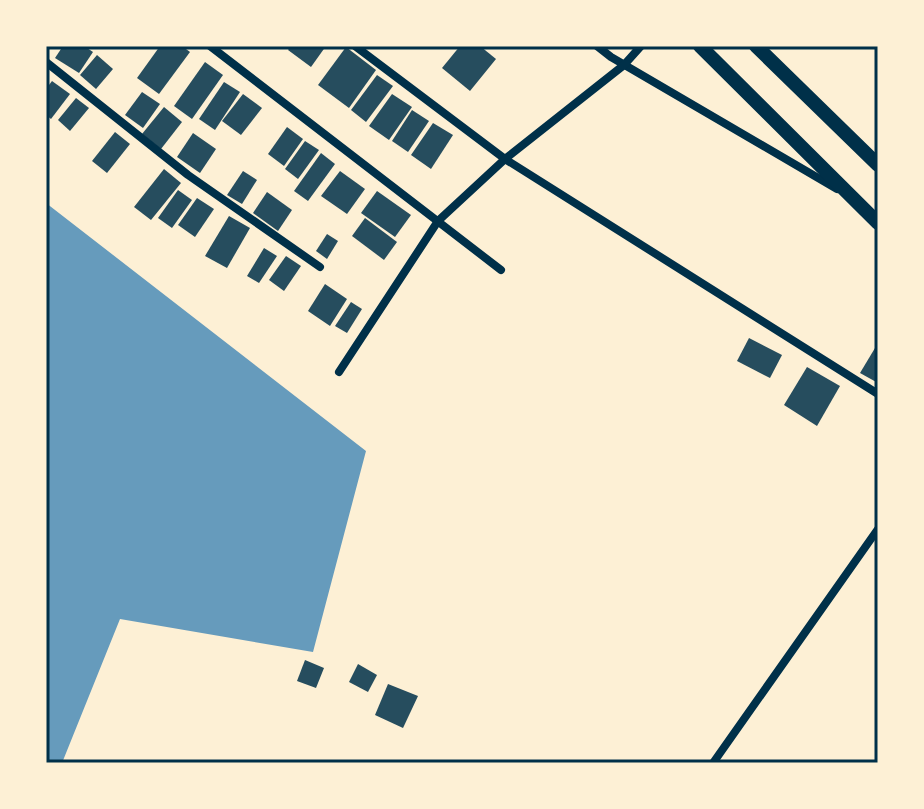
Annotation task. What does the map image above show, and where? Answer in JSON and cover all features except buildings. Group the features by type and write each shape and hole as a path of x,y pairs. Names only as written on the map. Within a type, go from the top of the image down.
{"street":[{"path":"210,46 501,270"},
{"path":"355,46 505,159 878,394"},
{"path":"597,46 789,163 852,197"},
{"path":"339,372 438,221 505,159 624,65 641,46"},
{"path":"700,46 878,223"},
{"path":"756,46 878,165"},
{"path":"46,62 188,175 320,267"},
{"path":"713,763 878,529"}],"water":[{"path":"46,203 366,451 313,652 120,619 62,763 46,763"}]}
